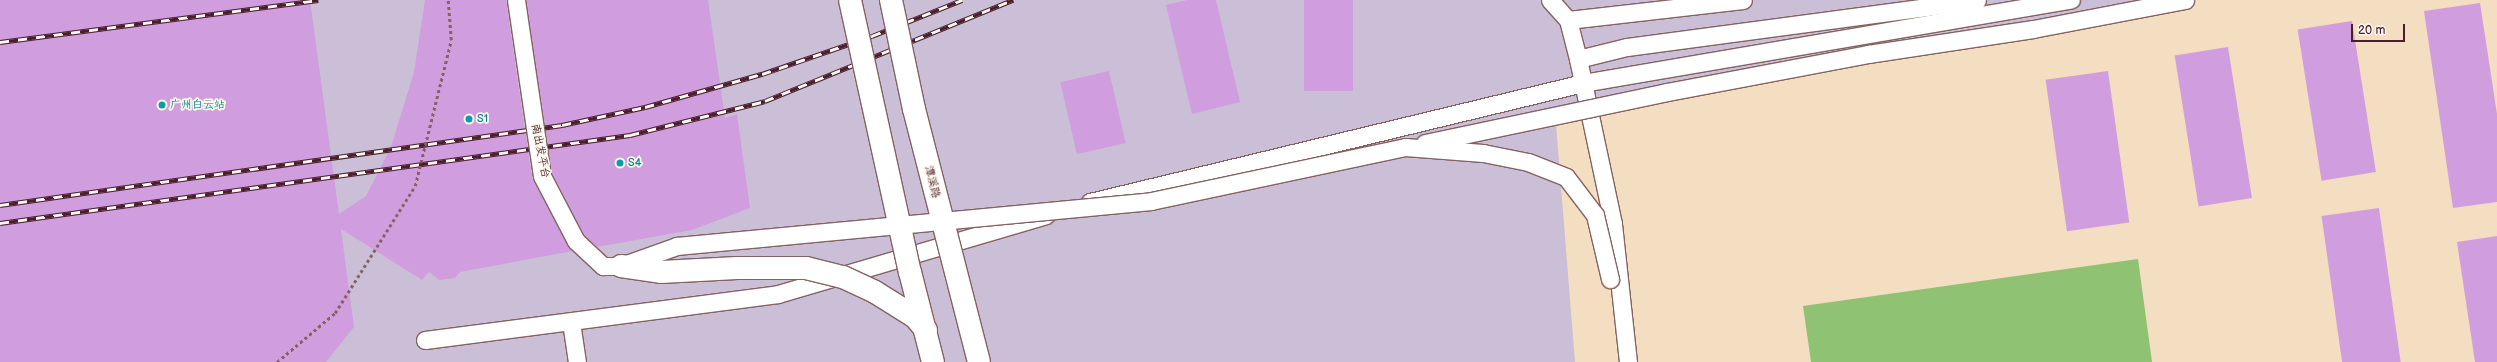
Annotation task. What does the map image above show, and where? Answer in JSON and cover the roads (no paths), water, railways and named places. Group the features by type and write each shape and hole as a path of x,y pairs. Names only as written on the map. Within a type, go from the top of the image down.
{"main road":[{"path":"850,0 910,272 933,362"},
{"name":"潭溪路","path":"891,0 916,117 979,362"},
{"path":"621,266 661,272 737,268 806,268 843,277 875,292 915,317 932,337 942,362"}],"street":[{"name":"南出发平台","path":"516,0 542,176 576,241 603,266 621,266"},
{"path":"1550,0 1568,20 1583,82 1613,224 1628,362"},
{"path":"1568,20 1743,0"},
{"path":"1578,59 1627,47 1977,0"},
{"path":"424,340 778,294 1099,199 1583,82 2071,0"},
{"path":"621,266 677,246 1151,201 1666,92 1868,54 2033,29 2185,0"},
{"path":"1405,147 1483,153 1528,162 1566,177 1595,215 1610,279 1619,362"},
{"path":"571,322 577,362"}],"railway":[{"path":"0,42 318,0"},
{"path":"0,205 562,125 645,107 762,74 872,36 962,0"},
{"path":"0,223 630,135 765,101 1013,0"}],"place":[{"name":"广州白云站","path":"162,105"},
{"name":"S1","path":"469,119"},
{"name":"S4","path":"620,163"}]}
